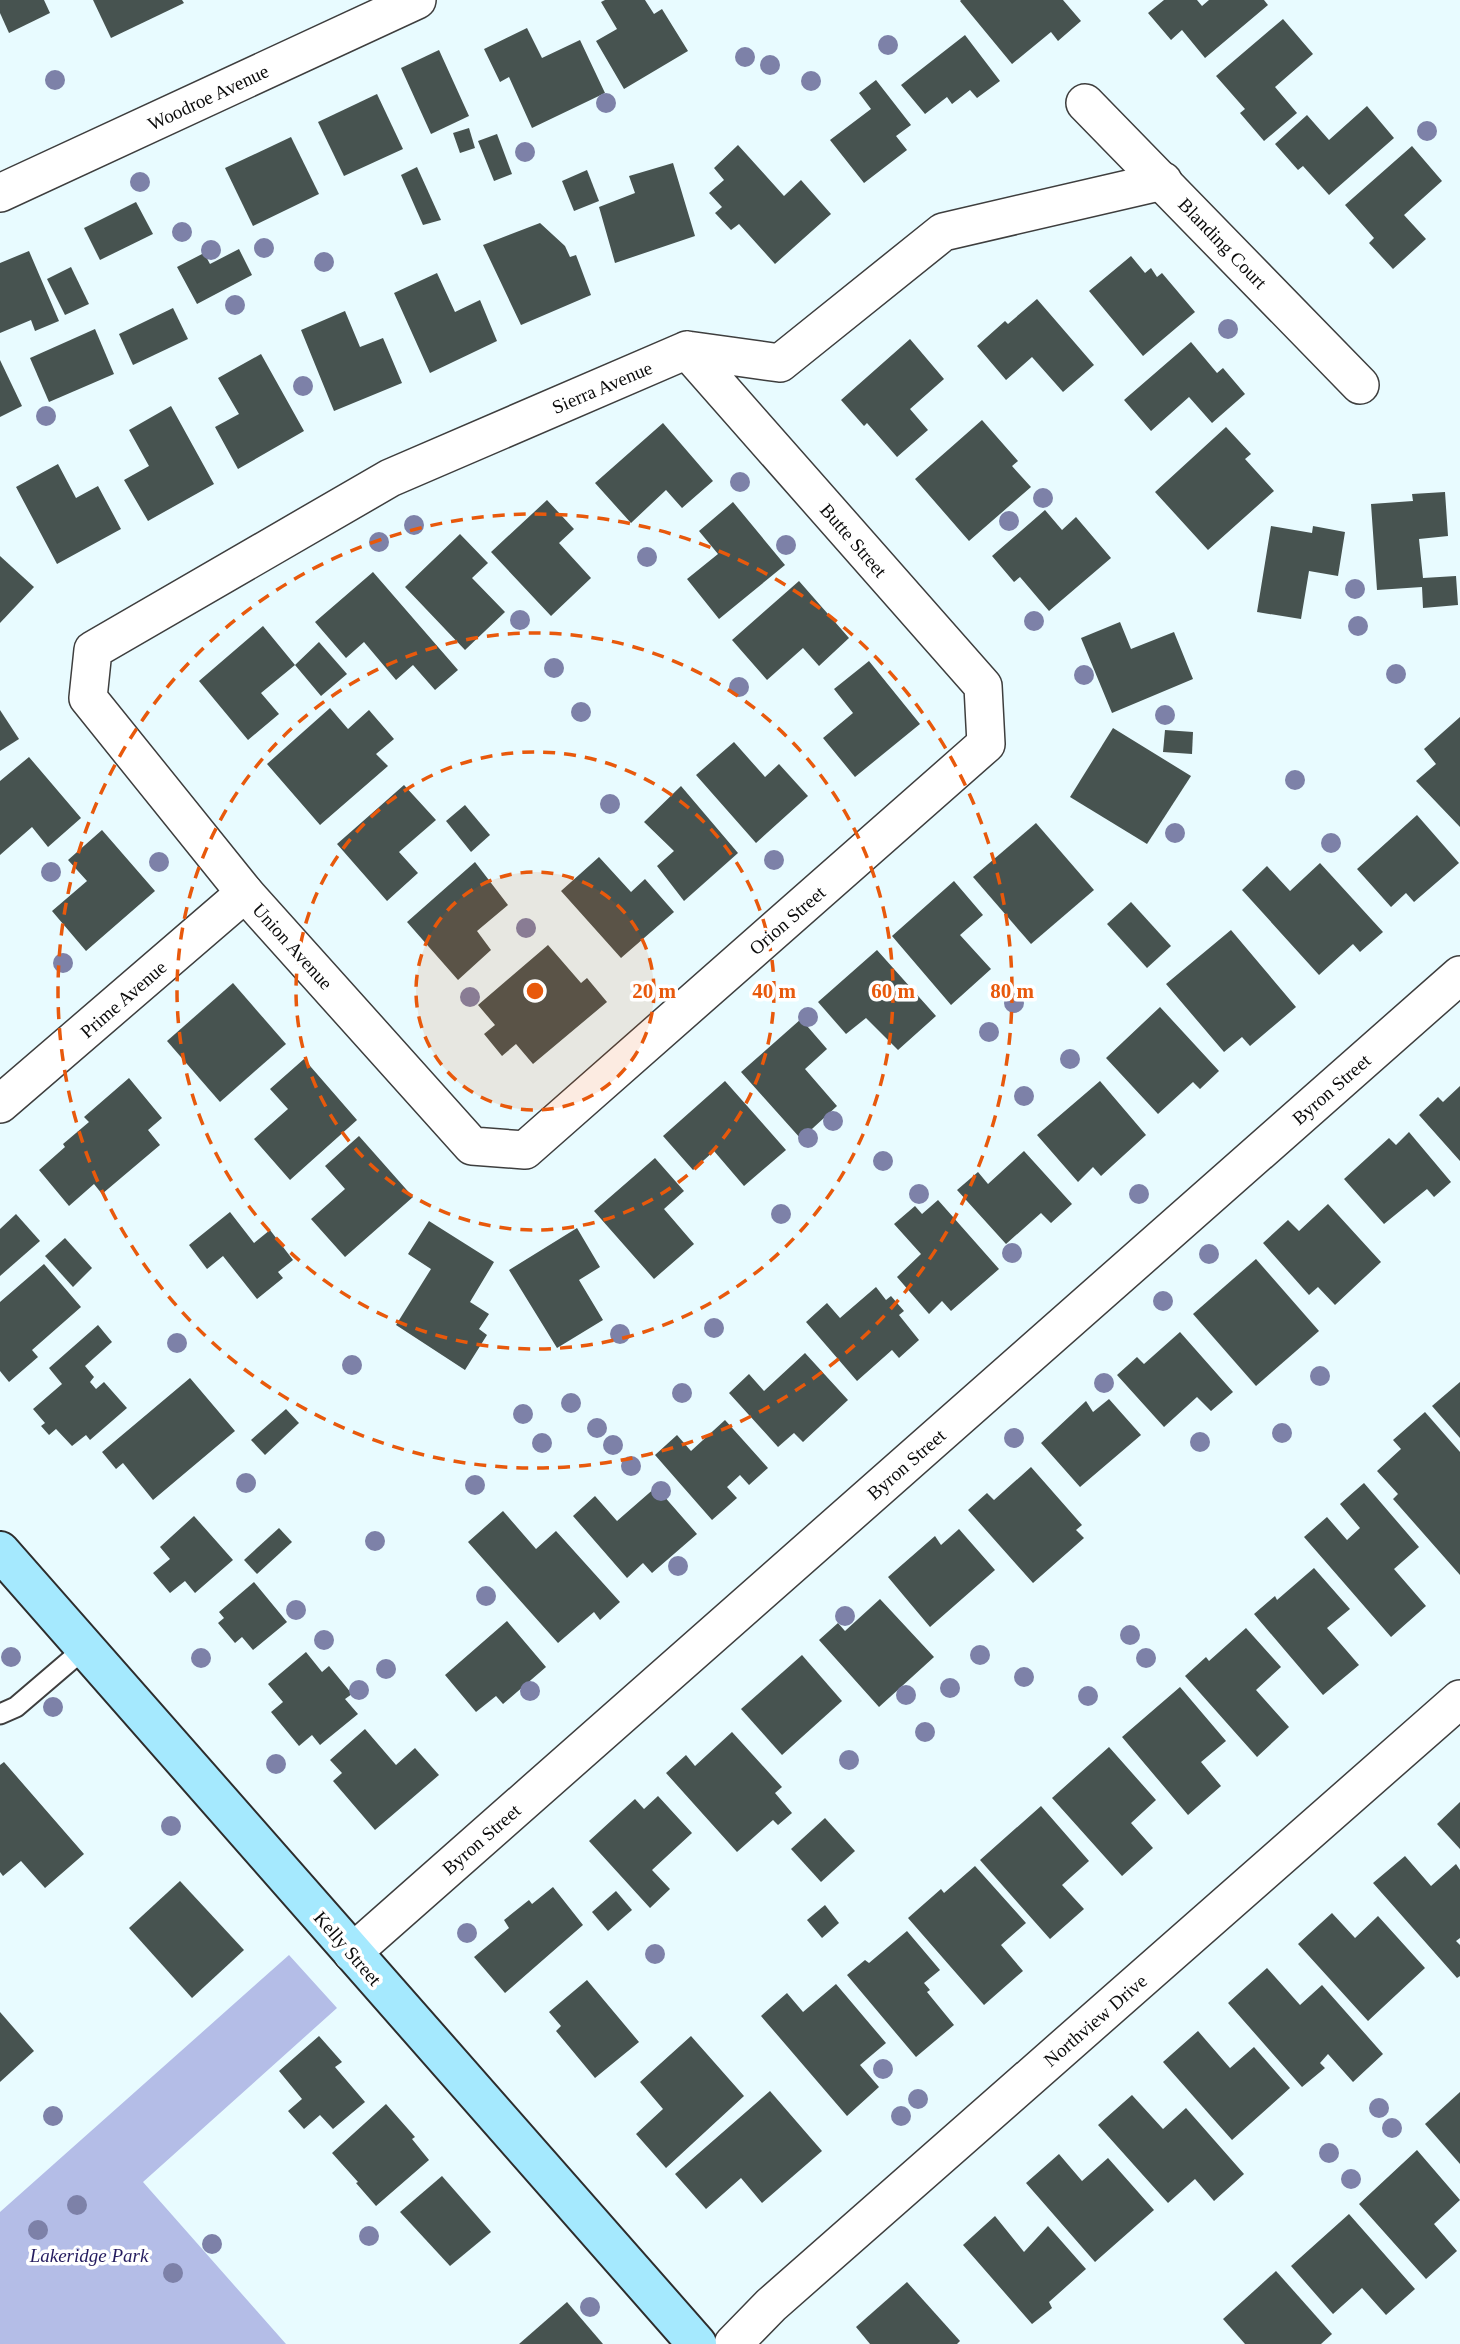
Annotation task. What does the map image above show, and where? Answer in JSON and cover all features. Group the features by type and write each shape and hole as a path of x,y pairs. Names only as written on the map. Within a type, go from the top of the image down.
{"street":[{"name":"Woodroe Avenue","path":"0,193 417,0"},
{"name":"Blanding Court","path":"1085,103 1360,385"},
{"path":"687,350 780,363 943,232 1163,181"},
{"name":"Sierra Avenue","path":"88,698 93,650 390,478 687,350"},
{"name":"Butte Street","path":"687,350 983,686 986,744"},
{"name":"Union Avenue","path":"88,698 245,893 472,1146 525,1150"},
{"name":"Orion Street","path":"525,1150 986,744"},
{"name":"Prime Avenue","path":"0,1104 245,893"},
{"name":"Byron Street","path":"352,1953 1460,975"},
{"name":"Kelly Street","path":"0,1551 697,2344"},
{"name":"Northview Drive","path":"733,2344 771,2305 1460,1699"}],"lane":[{"path":"0,1714 16,1707 85,1648"}],"green space":[{"name":"Lakeridge Park","path":"289,1955 337,2008 143,2182 286,2344 0,2344 0,2212"}],"building":[{"path":"0,0 44,0 50,13 9,33 0,13"},
{"path":"93,0 182,0 184,3 111,38"},
{"path":"645,0 654,14 662,9 688,51 624,89 596,41 617,29 601,2"},
{"path":"961,0 1063,0 1081,21 1058,41 1051,32 1012,64"},
{"path":"1164,0 1197,0 1202,6 1209,0 1264,0 1268,5 1205,58 1182,30 1171,40 1148,13"},
{"path":"1283,19 1313,54 1275,87 1297,113 1264,141 1240,113 1245,109 1216,76"},
{"path":"527,28 542,58 580,40 605,93 532,128 509,77 500,82 484,49"},
{"path":"965,35 1000,81 977,98 970,90 952,104 947,97 925,114 901,85"},
{"path":"439,50 469,116 431,134 401,68"},
{"path":"876,80 911,125 896,136 907,150 864,183 830,140 871,109 859,93"},
{"path":"377,94 403,149 344,176 318,122"},
{"path":"1367,106 1394,138 1329,195 1303,166 1298,170 1275,144 1307,115 1329,140"},
{"path":"469,128 475,148 460,153 453,133"},
{"path":"497,134 512,174 494,181 478,141"},
{"path":"291,137 319,194 253,226 225,168"},
{"path":"738,145 784,196 801,180 831,214 775,264 739,224 731,230 715,213 722,207 709,193 724,180 714,168"},
{"path":"1412,146 1442,181 1404,215 1426,239 1393,269 1369,243 1374,238 1345,205"},
{"path":"673,163 695,236 615,263 599,207 635,193 629,176"},
{"path":"417,167 441,220 423,225 401,175"},
{"path":"587,170 599,201 574,211 562,181"},
{"path":"136,202 153,234 100,260 84,228"},
{"path":"540,223 565,246 570,257 576,255 591,295 521,325 483,245"},
{"path":"239,249 252,275 197,304 177,267 204,253 210,264"},
{"path":"29,251 59,321 35,331 31,320 0,333 0,263"},
{"path":"1131,256 1145,273 1151,268 1157,277 1162,273 1195,312 1143,356 1089,291"},
{"path":"71,267 89,304 65,315 47,279"},
{"path":"437,273 455,312 480,300 497,341 430,373 394,293"},
{"path":"1037,299 1094,365 1063,392 1032,357 1006,380 977,346 1005,321 1008,324"},
{"path":"173,308 188,339 133,365 119,334"},
{"path":"345,311 360,347 383,338 402,383 334,411 301,330"},
{"path":"95,329 114,374 49,402 30,358"},
{"path":"910,339 944,379 910,409 928,430 897,457 867,423 864,426 841,400"},
{"path":"1191,342 1217,373 1223,368 1245,394 1212,423 1189,397 1151,431 1124,400"},
{"path":"261,354 304,431 238,469 215,427 239,414 218,378"},
{"path":"0,360 22,406 0,417"},
{"path":"171,406 214,484 148,521 124,480 149,466 129,430"},
{"path":"982,420 1018,461 1012,466 1031,487 969,541 915,479"},
{"path":"663,423 713,481 682,508 666,490 631,523 595,483"},
{"path":"1226,427 1251,454 1245,459 1274,491 1208,550 1155,492"},
{"path":"58,464 76,498 98,486 121,529 57,564 16,487"},
{"path":"1445,492 1448,536 1419,539 1423,578 1456,576 1458,605 1423,608 1422,587 1377,590 1371,504 1413,501 1412,494"},
{"path":"547,500 574,529 559,543 591,578 551,616 491,552"},
{"path":"733,502 785,565 719,619 687,579 718,554 699,531"},
{"path":"1045,510 1062,530 1076,517 1111,558 1049,611 1020,577 1014,582 992,556"},
{"path":"1271,526 1312,533 1313,526 1345,532 1338,576 1309,571 1301,619 1257,612"},
{"path":"460,534 488,563 472,578 505,612 465,650 405,587"},
{"path":"0,556 34,587 0,623"},
{"path":"373,572 458,670 435,690 413,665 396,680 364,642 346,658 315,622"},
{"path":"799,581 849,638 819,666 803,648 767,680 732,640"},
{"path":"1120,622 1131,649 1174,632 1193,679 1112,713 1081,638"},
{"path":"263,626 295,665 261,693 279,714 248,740 199,681"},
{"path":"319,642 347,674 321,696 295,665"},
{"path":"869,661 920,724 855,777 823,738 853,713 834,689"},
{"path":"330,708 348,729 369,710 394,739 376,754 388,766 320,825 267,764"},
{"path":"0,710 19,739 0,751"},
{"path":"1460,717 1460,827 1416,781 1436,764 1424,749"},
{"path":"1113,728 1191,776 1147,844 1070,797"},
{"path":"1165,730 1193,732 1192,754 1163,752"},
{"path":"734,742 765,777 779,764 808,796 756,843 696,775"},
{"path":"29,757 81,818 48,847 32,827 0,855 0,781"},
{"path":"404,785 436,820 399,852 418,873 387,901 337,844"},
{"path":"681,786 738,853 684,901 657,866 674,851 644,822"},
{"path":"465,805 490,835 471,852 446,821"},
{"path":"1417,815 1459,863 1414,902 1406,893 1391,907 1357,869"},
{"path":"1036,823 1094,890 1031,944 973,877"},
{"path":"102,830 155,891 86,951 52,911 87,881 68,860"},
{"path":"599,857 631,892 645,879 674,912 621,958 561,891"},
{"path":"475,862 508,905 477,931 491,950 458,980 407,922"},
{"path":"1320,863 1383,932 1360,952 1353,944 1319,975 1242,890 1267,866 1290,891"},
{"path":"954,881 983,915 960,935 991,969 951,1005 892,936"},
{"path":"1131,902 1171,946 1147,968 1107,924"},
{"path":"1231,930 1296,1007 1250,1046 1242,1037 1224,1052 1166,984"},
{"path":"548,945 581,983 587,978 607,1002 533,1064 516,1044 502,1056 484,1034 495,1025 478,1005"},
{"path":"877,950 936,1016 898,1050 866,1018 846,1034 818,1002"},
{"path":"233,983 286,1044 220,1102 167,1041"},
{"path":"1160,1007 1219,1071 1200,1089 1193,1082 1158,1114 1106,1058"},
{"path":"801,1019 827,1049 805,1069 837,1106 801,1139 741,1072"},
{"path":"304,1059 357,1120 290,1180 254,1139 288,1109 270,1089"},
{"path":"129,1078 162,1118 148,1130 160,1145 102,1194 94,1184 69,1206 39,1170 65,1147 63,1144 89,1122 84,1117"},
{"path":"725,1081 786,1150 744,1186 714,1151 693,1170 663,1136"},
{"path":"1100,1081 1146,1135 1101,1176 1093,1167 1078,1182 1037,1135"},
{"path":"1460,1086 1460,1161 1419,1115 1438,1097 1443,1102"},
{"path":"1409,1132 1451,1182 1434,1197 1427,1189 1384,1224 1344,1179 1389,1138 1396,1145"},
{"path":"359,1136 413,1197 345,1257 311,1219 345,1189 325,1166"},
{"path":"1024,1151 1072,1204 1051,1223 1041,1213 1006,1244 957,1190 978,1172 988,1184"},
{"path":"655,1158 684,1191 664,1209 694,1244 654,1279 594,1211"},
{"path":"938,1200 999,1269 951,1311 942,1301 929,1314 897,1277 921,1254 894,1224 915,1206 922,1214"},
{"path":"1328,1204 1381,1262 1335,1305 1318,1287 1309,1295 1263,1243 1288,1220 1299,1231"},
{"path":"230,1212 254,1243 270,1230 293,1260 278,1272 283,1278 257,1299 223,1256 207,1269 189,1245"},
{"path":"16,1214 40,1241 0,1276 0,1229"},
{"path":"429,1221 494,1262 470,1302 489,1314 479,1329 487,1335 465,1370 396,1325 431,1269 408,1254"},
{"path":"577,1228 600,1267 579,1280 603,1320 557,1348 509,1270"},
{"path":"65,1238 92,1268 73,1287 45,1256"},
{"path":"1256,1259 1319,1331 1256,1386 1193,1314"},
{"path":"44,1264 81,1307 32,1350 38,1357 9,1382 0,1371 0,1302"},
{"path":"876,1287 886,1300 891,1296 904,1311 899,1315 919,1340 899,1358 892,1350 857,1381 806,1322 827,1303 840,1318"},
{"path":"98,1325 112,1342 85,1366 94,1377 90,1382 96,1389 104,1382 127,1408 90,1440 86,1435 72,1446 56,1429 49,1435 41,1426 45,1423 33,1409 62,1384 49,1368"},
{"path":"1180,1332 1233,1392 1211,1411 1197,1397 1164,1427 1117,1375 1137,1357 1144,1364"},
{"path":"805,1353 848,1400 803,1442 794,1433 778,1447 729,1393 749,1374 764,1391"},
{"path":"190,1378 235,1431 153,1500 123,1463 116,1469 102,1452"},
{"path":"1460,1382 1460,1438 1432,1406"},
{"path":"1109,1399 1141,1435 1080,1487 1041,1443 1086,1401 1093,1412"},
{"path":"286,1409 299,1423 265,1455 251,1440"},
{"path":"1425,1412 1460,1452 1460,1575 1393,1499 1398,1494 1377,1471 1401,1449 1393,1440"},
{"path":"725,1420 768,1468 749,1485 740,1475 727,1487 737,1498 712,1520 655,1455 677,1435 691,1451"},
{"path":"1031,1467 1082,1525 1076,1530 1084,1538 1033,1583 968,1510 987,1493 994,1500"},
{"path":"1364,1483 1419,1547 1394,1569 1426,1606 1391,1637 1304,1537 1327,1517 1347,1540 1360,1528 1340,1504"},
{"path":"656,1487 697,1534 652,1573 643,1563 627,1578 573,1516 595,1496 617,1521"},
{"path":"503,1511 536,1549 556,1531 620,1602 600,1620 594,1612 558,1643 468,1542"},
{"path":"194,1516 233,1560 195,1593 185,1581 170,1593 153,1573 170,1559 160,1547"},
{"path":"279,1528 292,1542 257,1574 244,1560"},
{"path":"959,1529 995,1570 930,1627 888,1577 935,1536 941,1545"},
{"path":"1314,1568 1350,1609 1327,1628 1359,1665 1323,1695 1254,1614 1275,1596 1277,1600"},
{"path":"254,1582 287,1622 253,1650 242,1637 235,1643 218,1623 224,1618 219,1612"},
{"path":"880,1599 934,1657 879,1707 819,1640 838,1623 845,1631"},
{"path":"507,1621 546,1667 503,1704 496,1696 476,1712 445,1675"},
{"path":"1246,1628 1281,1667 1256,1690 1289,1727 1257,1757 1185,1676 1206,1657 1209,1661"},
{"path":"306,1652 322,1672 329,1666 352,1694 345,1699 358,1714 320,1745 312,1735 299,1746 271,1712 283,1702 268,1684"},
{"path":"802,1655 842,1701 782,1755 741,1709"},
{"path":"1180,1687 1226,1741 1201,1762 1221,1786 1188,1815 1122,1737"},
{"path":"365,1729 396,1765 415,1748 439,1775 375,1830 333,1781 342,1773 330,1760"},
{"path":"732,1732 782,1787 775,1793 792,1813 778,1825 773,1820 737,1852 666,1773 686,1755 695,1766"},
{"path":"1109,1747 1156,1800 1131,1823 1153,1848 1122,1876 1052,1798"},
{"path":"4,1762 84,1854 45,1888 21,1861 3,1876 0,1872 0,1765"},
{"path":"658,1796 692,1833 652,1870 670,1889 650,1908 589,1841 635,1799 644,1809"},
{"path":"1460,1802 1460,1849 1437,1824"},
{"path":"1041,1806 1089,1861 1062,1885 1084,1909 1050,1939 980,1860"},
{"path":"825,1818 855,1851 821,1882 791,1849"},
{"path":"1405,1856 1431,1886 1456,1864 1460,1870 1460,1938 1456,1941 1460,1945 1460,1976 1457,1978 1373,1883"},
{"path":"975,1866 1026,1923 1001,1945 1023,1971 984,2005 908,1918 941,1889 944,1893"},
{"path":"180,1881 244,1950 192,1998 129,1928"},
{"path":"553,1887 583,1925 505,1993 474,1957 509,1928 504,1920 529,1900 532,1904"},
{"path":"616,1891 632,1910 608,1931 592,1912"},
{"path":"825,1905 839,1923 822,1938 807,1920"},
{"path":"1332,1913 1355,1938 1378,1916 1425,1968 1368,2021 1298,1944"},
{"path":"907,1931 940,1970 924,1983 930,1990 927,1992 954,2025 916,2057 847,1975 865,1960 869,1963"},
{"path":"1267,1968 1300,2005 1322,1985 1383,2054 1353,2082 1328,2054 1320,2063 1325,2068 1302,2087 1228,2003"},
{"path":"587,1980 639,2042 595,2078 556,2031 561,2026 549,2012"},
{"path":"836,1984 886,2043 860,2065 879,2087 847,2116 761,2016 787,1993 803,2012"},
{"path":"0,2012 34,2051 0,2082"},
{"path":"1198,2031 1230,2068 1254,2047 1290,2088 1232,2140 1163,2062"},
{"path":"319,2036 342,2062 335,2067 365,2102 333,2129 320,2115 304,2129 288,2111 302,2099 279,2071"},
{"path":"691,2036 744,2096 666,2168 636,2134 663,2109 640,2082"},
{"path":"770,2091 822,2151 762,2203 741,2178 706,2209 675,2174"},
{"path":"1460,2092 1460,2164 1425,2124"},
{"path":"1132,2095 1163,2129 1186,2108 1244,2174 1214,2201 1195,2179 1168,2203 1098,2125"},
{"path":"386,2104 415,2137 412,2139 429,2160 376,2206 332,2153"},
{"path":"1417,2150 1460,2200 1434,2224 1457,2251 1426,2279 1359,2204"},
{"path":"1059,2154 1082,2181 1108,2158 1154,2210 1095,2262 1026,2183"},
{"path":"442,2176 491,2232 450,2266 400,2212"},
{"path":"1349,2214 1415,2289 1386,2315 1362,2288 1333,2314 1291,2266"},
{"path":"995,2216 1024,2252 1048,2226 1086,2269 1049,2302 1052,2308 1032,2324 963,2245"},
{"path":"1276,2271 1332,2334 1321,2344 1245,2344 1223,2319"},
{"path":"907,2282 960,2341 957,2344 870,2344 856,2327"},
{"path":"567,2302 603,2344 519,2344"}]}
